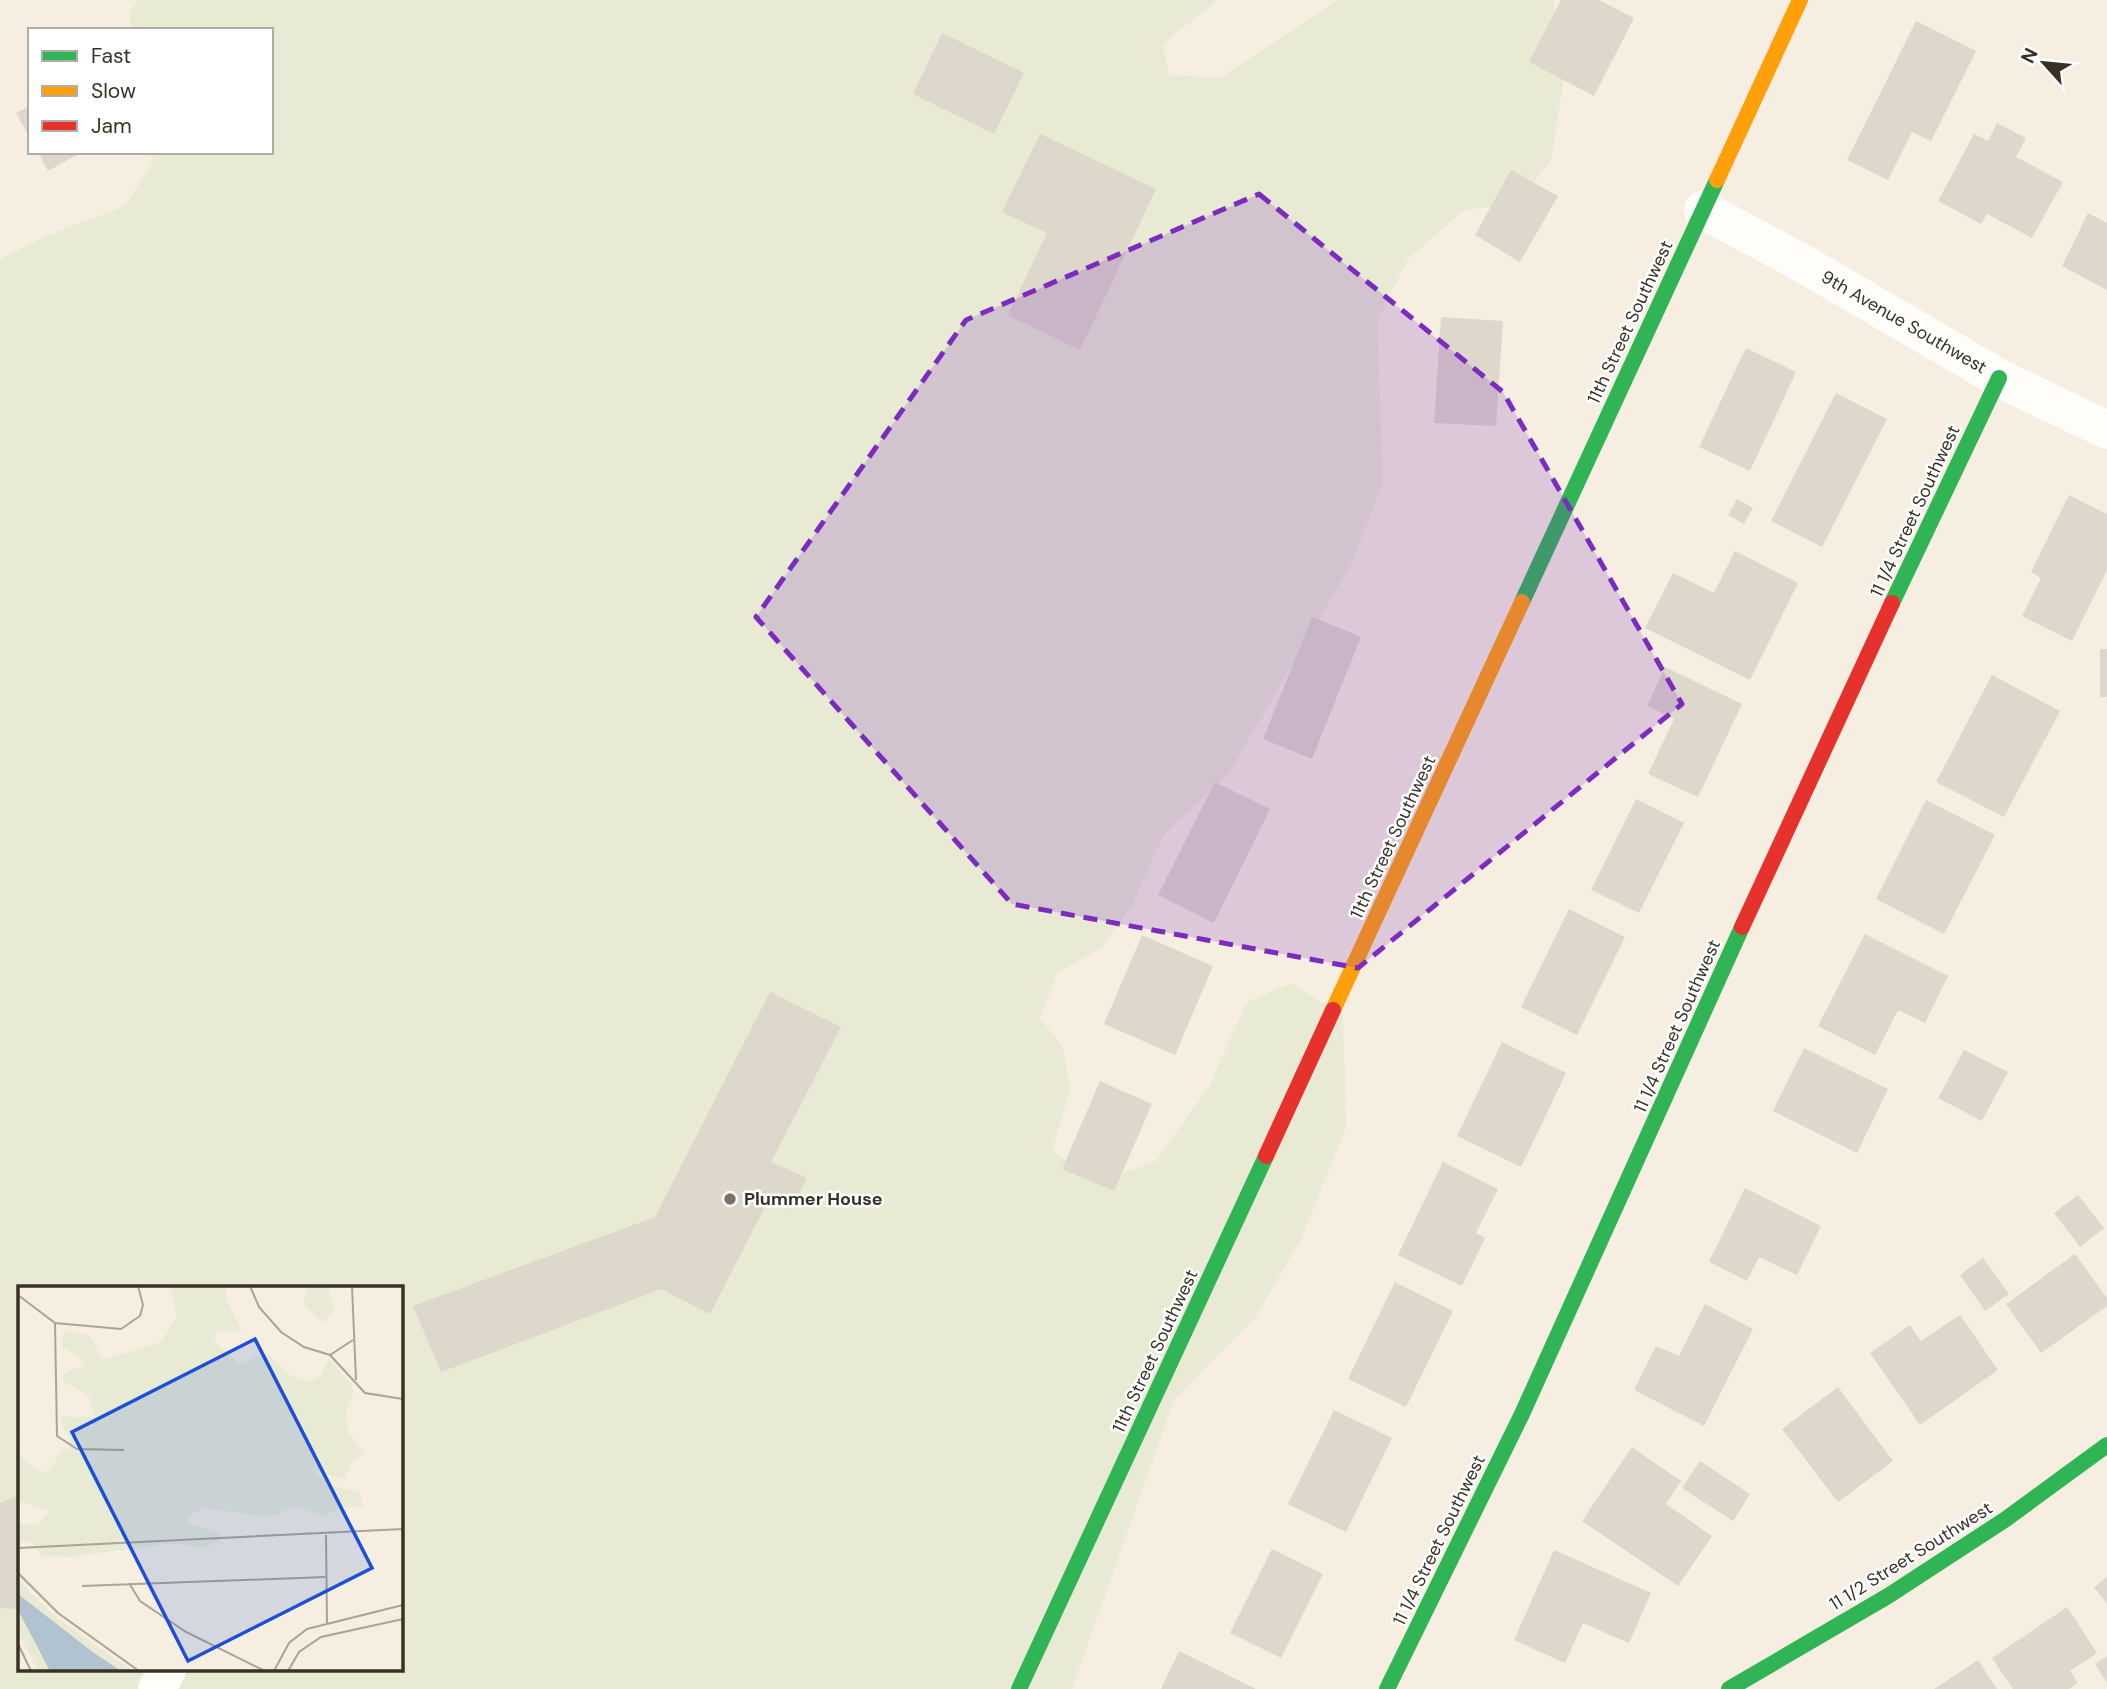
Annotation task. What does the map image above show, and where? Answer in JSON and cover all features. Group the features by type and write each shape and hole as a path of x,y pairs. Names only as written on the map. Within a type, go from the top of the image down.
{"street":[{"name":"11th Street Southwest","path":"1019,1689 1800,0"},
{"name":"9th Avenue Southwest","path":"1703,211 1794,259 1999,377 2107,430"},
{"name":"11 1/4 Street Southwest","path":"1387,1689 1522,1415 1830,734 1999,377"},
{"name":"11 1/2 Street Southwest","path":"1729,1689 1898,1589 2006,1519 2107,1445"},
{"path":"158,1689 166,1672"}],"highlighted area":[{"path":"1259,194 1503,392 1682,704 1358,968 1012,904 756,617 966,320"}],"green space":[{"path":"139,0 1218,0 1163,44 1169,75 1220,78 1338,0 1553,0 1565,72 1551,160 1517,203 1464,210 1408,259 1377,321 1383,483 1351,565 1228,774 1163,836 1131,907 1100,949 1058,972 1040,1018 1063,1047 1070,1090 1052,1151 1100,1182 1156,1161 1210,1085 1246,1003 1290,983 1343,1015 1346,1128 1301,1239 1256,1317 1174,1400 1072,1689 0,1689 0,259 46,236 125,206 153,162 151,154 273,154 273,28 132,28 129,12"}],"building":[{"path":"1561,0 1599,0 1634,18 1594,96 1529,62"},
{"path":"1916,21 1976,51 1931,141 1912,132 1888,180 1847,160"},
{"path":"942,33 1024,73 994,134 913,94"},
{"path":"28,107 28,134 16,113"},
{"path":"1997,123 2026,138 2016,157 2063,182 2032,238 1987,214 1981,224 1938,201 1974,134 1988,141"},
{"path":"1040,134 1156,189 1080,350 1008,315 1047,233 1002,212"},
{"path":"39,154 78,154 48,171"},
{"path":"1511,170 1558,196 1520,262 1475,235"},
{"path":"2088,213 2107,223 2107,290 2062,266"},
{"path":"1441,317 1503,321 1496,426 1434,423"},
{"path":"1746,348 1796,372 1750,471 1699,447"},
{"path":"1836,393 1887,419 1822,547 1771,521"},
{"path":"2069,495 2107,514 2107,570 2072,641 2022,616 2041,578 2031,572"},
{"path":"1737,499 1753,508 1744,524 1728,515"},
{"path":"1735,551 1798,583 1750,680 1645,628 1673,573 1714,593"},
{"path":"1312,617 1361,637 1312,759 1263,739"},
{"path":"2100,649 2107,649 2107,697 2100,697"},
{"path":"1665,667 1742,704 1698,797 1648,774 1674,719 1647,706"},
{"path":"1992,675 2060,711 2004,817 1936,782"},
{"path":"1215,782 1270,809 1214,923 1158,895"},
{"path":"1636,799 1684,823 1639,913 1591,890"},
{"path":"1926,800 1995,835 1944,934 1876,899"},
{"path":"1569,909 1625,937 1577,1035 1521,1007"},
{"path":"1865,934 1948,976 1925,1023 1898,1010 1875,1055 1818,1026"},
{"path":"1142,935 1213,966 1175,1055 1104,1024"},
{"path":"770,992 841,1027 771,1162 807,1178 792,1209 769,1199 710,1314 661,1289 441,1372 413,1306 655,1217"},
{"path":"1502,1042 1566,1073 1521,1167 1457,1136"},
{"path":"1804,1048 1888,1089 1857,1153 1773,1111"},
{"path":"1964,1050 2008,1072 1982,1121 1938,1098"},
{"path":"1100,1081 1152,1104 1114,1191 1062,1169"},
{"path":"1443,1162 1498,1189 1476,1233 1485,1238 1462,1286 1398,1255"},
{"path":"1745,1188 1821,1226 1797,1275 1759,1257 1747,1281 1709,1262"},
{"path":"2078,1195 2104,1228 2080,1247 2054,1213"},
{"path":"2075,1254 2107,1298 2107,1306 2041,1353 2006,1304"},
{"path":"1983,1258 2009,1294 1985,1311 1960,1275"},
{"path":"1395,1282 1453,1311 1406,1407 1348,1379"},
{"path":"1705,1304 1753,1329 1704,1426 1634,1390 1656,1346 1679,1356"},
{"path":"1960,1315 1998,1370 1920,1425 1870,1353 1910,1325 1921,1341"},
{"path":"1838,1387 1893,1461 1838,1502 1782,1429"},
{"path":"1334,1410 1392,1438 1346,1532 1288,1504"},
{"path":"1632,1447 1681,1481 1666,1504 1712,1536 1678,1586 1582,1521"},
{"path":"1700,1461 1750,1494 1733,1521 1682,1488"},
{"path":"18,1495 18,1609 0,1608 0,1503"},
{"path":"1272,1549 1323,1574 1281,1658 1230,1633"},
{"path":"1554,1550 1651,1593 1629,1643 1583,1623 1565,1663 1514,1640"},
{"path":"2107,1577 2107,1604 2094,1587"},
{"path":"2067,1607 2097,1653 2070,1671 2078,1683 2069,1689 2013,1689 1992,1658"},
{"path":"1179,1651 1256,1689 1161,1689"},
{"path":"2107,1656 2107,1683 2095,1664"},
{"path":"1978,1660 1997,1689 1934,1689"}],"traffic: fast":[{"path":"1522,602 1717,180"},
{"path":"1892,603 1999,378"},
{"path":"1387,1689 1522,1414 1742,927"},
{"path":"1019,1689 1266,1156"},
{"path":"1729,1689 1888,1596 2006,1519 2107,1445"}],"traffic: slow":[{"path":"1717,180 1800,0"},
{"path":"1333,1010 1522,602"}],"traffic: jam":[{"path":"1742,927 1892,603"},
{"path":"1266,1156 1333,1010"}],"place":[{"name":"Plummer House","path":"730,1199"}]}
